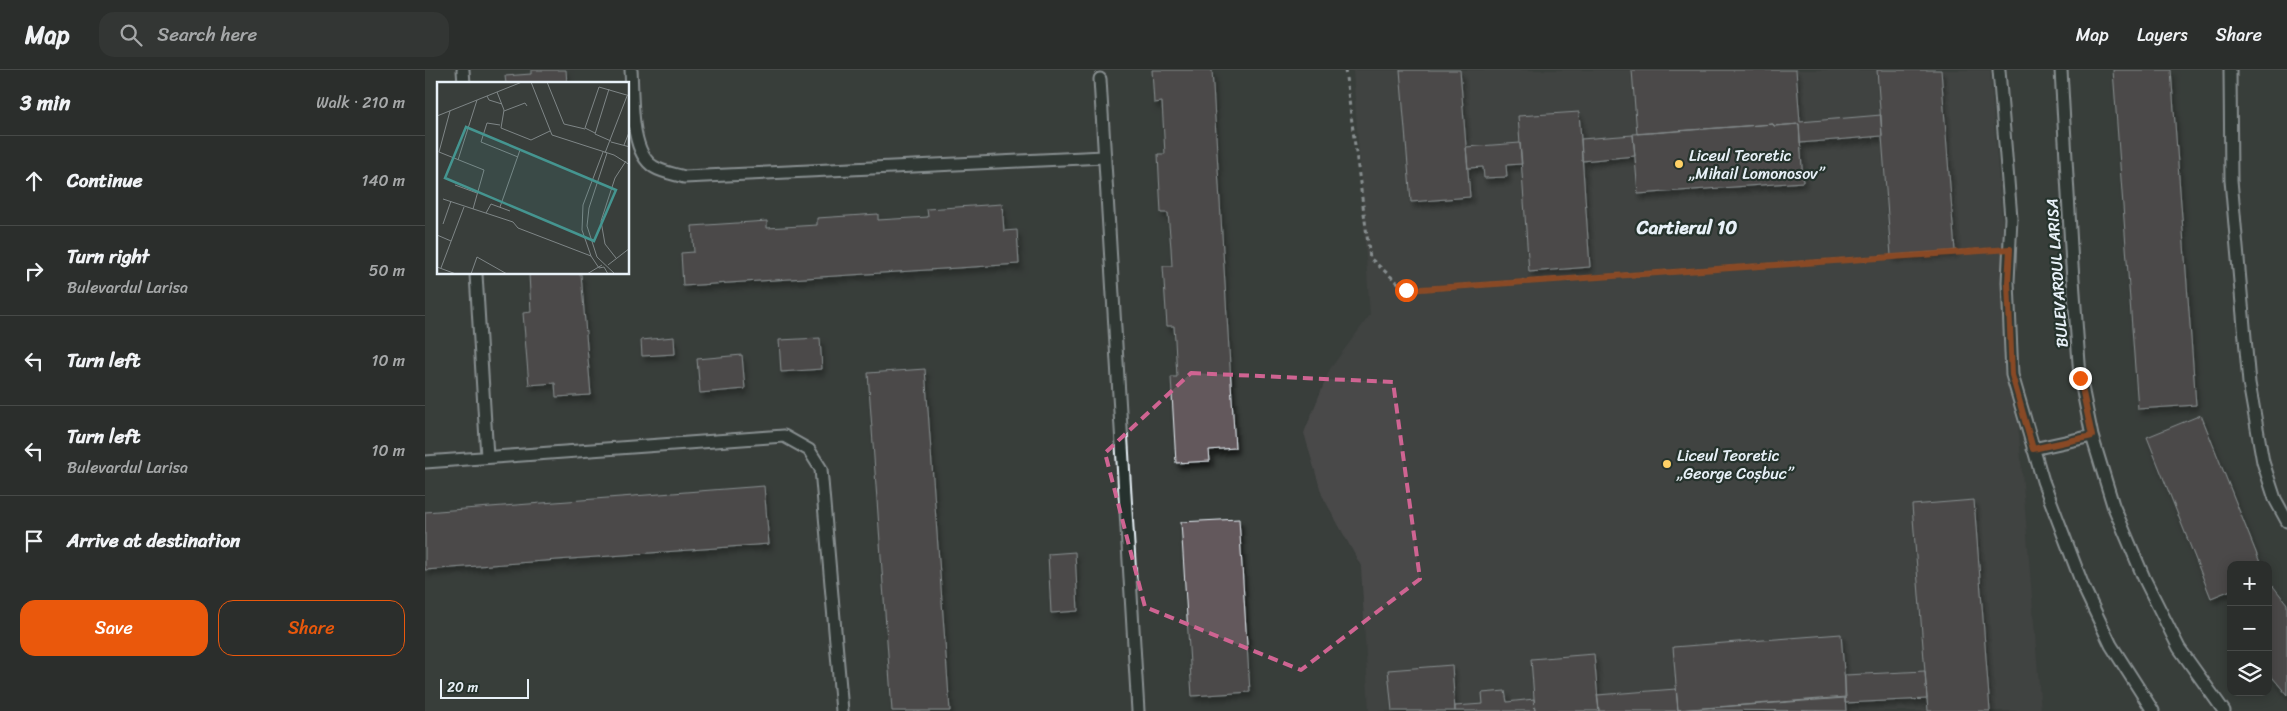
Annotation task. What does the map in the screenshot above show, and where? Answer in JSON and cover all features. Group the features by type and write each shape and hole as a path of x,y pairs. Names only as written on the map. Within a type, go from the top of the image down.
{"lane":[{"path":"631,70 635,132 639,148 652,166 684,177 1104,157"},
{"path":"1999,70 2011,218 2008,310 2012,375 2033,449 2083,586 2111,645 2153,711"},
{"name":"BULEVARDUL LARISA","path":"2061,70 2071,265 2080,378 2092,436 2113,504 2144,578 2179,648 2224,711"},
{"path":"2230,70 2231,180 2249,383 2263,462 2275,499 2287,521"},
{"path":"1100,79 1138,711"},
{"path":"476,275 487,457"},
{"path":"425,462 784,436 809,450 821,469 842,711"},
{"path":"2033,449 2092,436"}],"path":[{"path":"1345,70 1370,258 1406,290 2010,249"}],"highlighted area":[{"path":"1191,373 1393,382 1420,579 1301,670 1145,607 1105,453"}],"shaded area":[{"name":"Liceul Teoretic „George Coșbuc”","path":"1353,70 1990,70 2041,711 1369,711 1361,566 1322,495 1304,433 1330,369 1370,315"}],"building":[{"path":"531,70 566,70 567,82 506,82 505,76 531,74"},
{"path":"1152,70 1212,70 1235,448 1209,450 1210,461 1176,463 1171,377 1177,377 1175,340 1174,326 1167,326 1163,266 1172,266 1171,248 1168,213 1161,213 1158,154 1165,154 1162,102 1154,103"},
{"path":"1400,70 1460,70 1470,197 1411,202"},
{"path":"1632,70 1796,70 1800,122 1881,115 1882,136 1800,143 1799,124 1774,126 1773,124 1637,134"},
{"path":"1877,70 1941,70 1955,251 1891,256"},
{"path":"2113,70 2171,70 2196,405 2138,409"},
{"path":"1579,112 1590,267 1529,272 1518,116"},
{"path":"1773,124 1774,126 1799,124 1803,182 1638,194 1633,134"},
{"path":"1633,135 1635,156 1582,161 1581,139"},
{"path":"1520,143 1522,164 1506,165 1507,177 1484,178 1483,167 1468,168 1466,147"},
{"path":"1002,204 1004,231 1017,230 1019,264 683,286 681,253 694,252 692,226 767,221 767,228 817,225 817,218 878,214 878,220 928,217 927,209"},
{"path":"529,275 581,275 591,395 556,397 555,383 529,385 523,313 531,312"},
{"path":"674,337 675,354 642,356 641,340"},
{"path":"820,338 822,369 781,372 779,340"},
{"path":"742,355 745,389 700,393 697,359"},
{"path":"925,369 950,711 892,711 868,373"},
{"path":"2201,415 2259,561 2227,561 2227,592 2211,598 2147,437"},
{"path":"764,486 769,544 425,570 425,512"},
{"path":"1974,500 1990,711 1928,711 1912,505"},
{"path":"1239,519 1250,692 1192,696 1181,522"},
{"path":"1075,552 1078,611 1051,613 1048,554"},
{"path":"2272,587 2287,604 2287,695 2272,677"},
{"path":"1841,634 1846,697 1678,710 1673,647"},
{"path":"1594,654 1599,711 1535,711 1531,659"},
{"path":"1452,665 1455,711 1392,711 1388,670"},
{"path":"1925,671 1927,699 1845,703 1845,675"},
{"path":"1676,689 1678,711 1599,711 1597,695"},
{"path":"1505,691 1507,702 1534,699 1535,711 1455,711 1455,706 1483,704 1482,693"},
{"path":"1845,698 1846,711 1678,710"}],"place":[{"name":"Liceul Teoretic „Mihail Lomonosov”","path":"1679,164"},
{"name":"Liceul Teoretic „George Coșbuc”","path":"1667,464"}],"district":[{"name":"Cartierul 10","path":"1687,227"}],"route":[{"path":"1406,290 2010,249 2008,282 2012,375 2033,449 2092,436 2080,378"}]}
